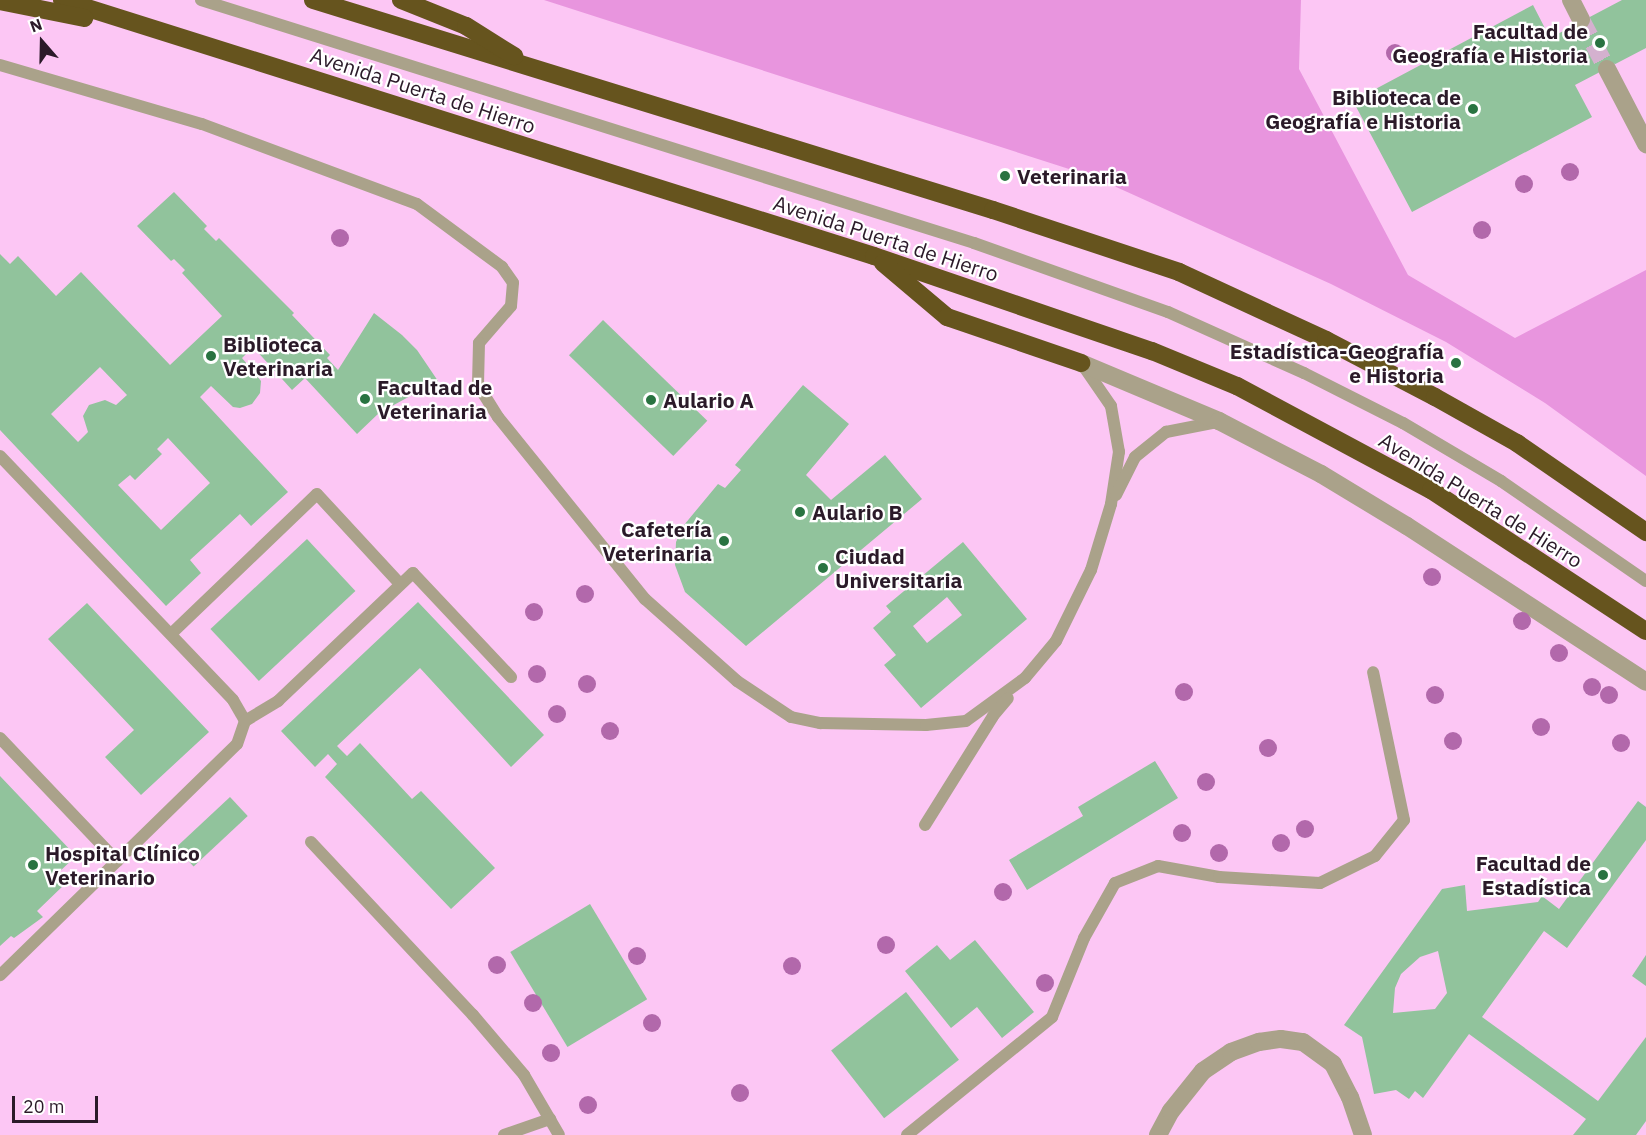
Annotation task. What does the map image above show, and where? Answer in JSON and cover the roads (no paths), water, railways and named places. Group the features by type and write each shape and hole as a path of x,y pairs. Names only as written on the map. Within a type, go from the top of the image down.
{"highway":[{"name":"Avenida Puerta de Hierro","path":"62,0 874,256 1152,351 1237,386 1431,490 1646,631"},
{"path":"313,0 982,206 1179,272 1326,340 1435,397 1517,444 1646,532"},
{"path":"401,0 466,26 536,70"},
{"path":"0,1 180,37"},
{"path":"874,256 947,317 1082,363"}],"street":[{"path":"1571,0 1581,20"},
{"path":"1607,69 1646,144"},
{"path":"1082,363 1219,422 1321,474 1407,525 1646,682"},
{"path":"1158,1135 1171,1111 1203,1071 1231,1052 1259,1042 1281,1039 1303,1042 1333,1064 1350,1097 1363,1135"}],"lane":[{"path":"201,0 974,243 1168,312 1304,373 1403,423 1501,481 1646,581"},
{"path":"0,66 192,121 417,204 502,267 513,283 512,306 479,343 478,353 478,385 498,417 645,599 737,681 791,717 831,723 926,725 966,721 1025,678"},
{"path":"926,825 993,717 1056,641 1091,570 1111,504 1119,452 1111,406 1082,363"},
{"path":"1111,504 1135,457 1166,432 1219,422"},
{"path":"0,456 233,700 245,721"},
{"path":"171,634 317,494 399,583"},
{"path":"0,975 237,744 245,721 279,701 399,583 413,573 511,677"},
{"path":"907,1135 1052,1017 1084,938 1115,883 1158,866 1219,878 1320,883 1375,856 1404,820 1373,672"},
{"path":"0,738 117,861"},
{"path":"311,842 473,1016 524,1075 559,1135"},
{"path":"504,1135 550,1119"}],"tunnel":[{"path":"1581,20 1607,69"}],"place":[{"name":"Facultad de Geografía e Historia","path":"1600,43"},
{"name":"Biblioteca de Geografía e Historia","path":"1473,109"},
{"name":"Veterinaria","path":"1005,176"},
{"name":"Biblioteca Veterinaria","path":"211,356"},
{"name":"Estadística-Geografía e Historia","path":"1456,363"},
{"name":"Facultad de Veterinaria","path":"365,399"},
{"name":"Aulario A","path":"651,400"},
{"name":"Aulario B","path":"800,512"},
{"name":"Cafetería Veterinaria","path":"724,541"},
{"name":"Ciudad Universitaria","path":"823,568"},
{"name":"Hospital Clínico Veterinario","path":"33,865"},
{"name":"Facultad de Estadística","path":"1603,875"}]}
